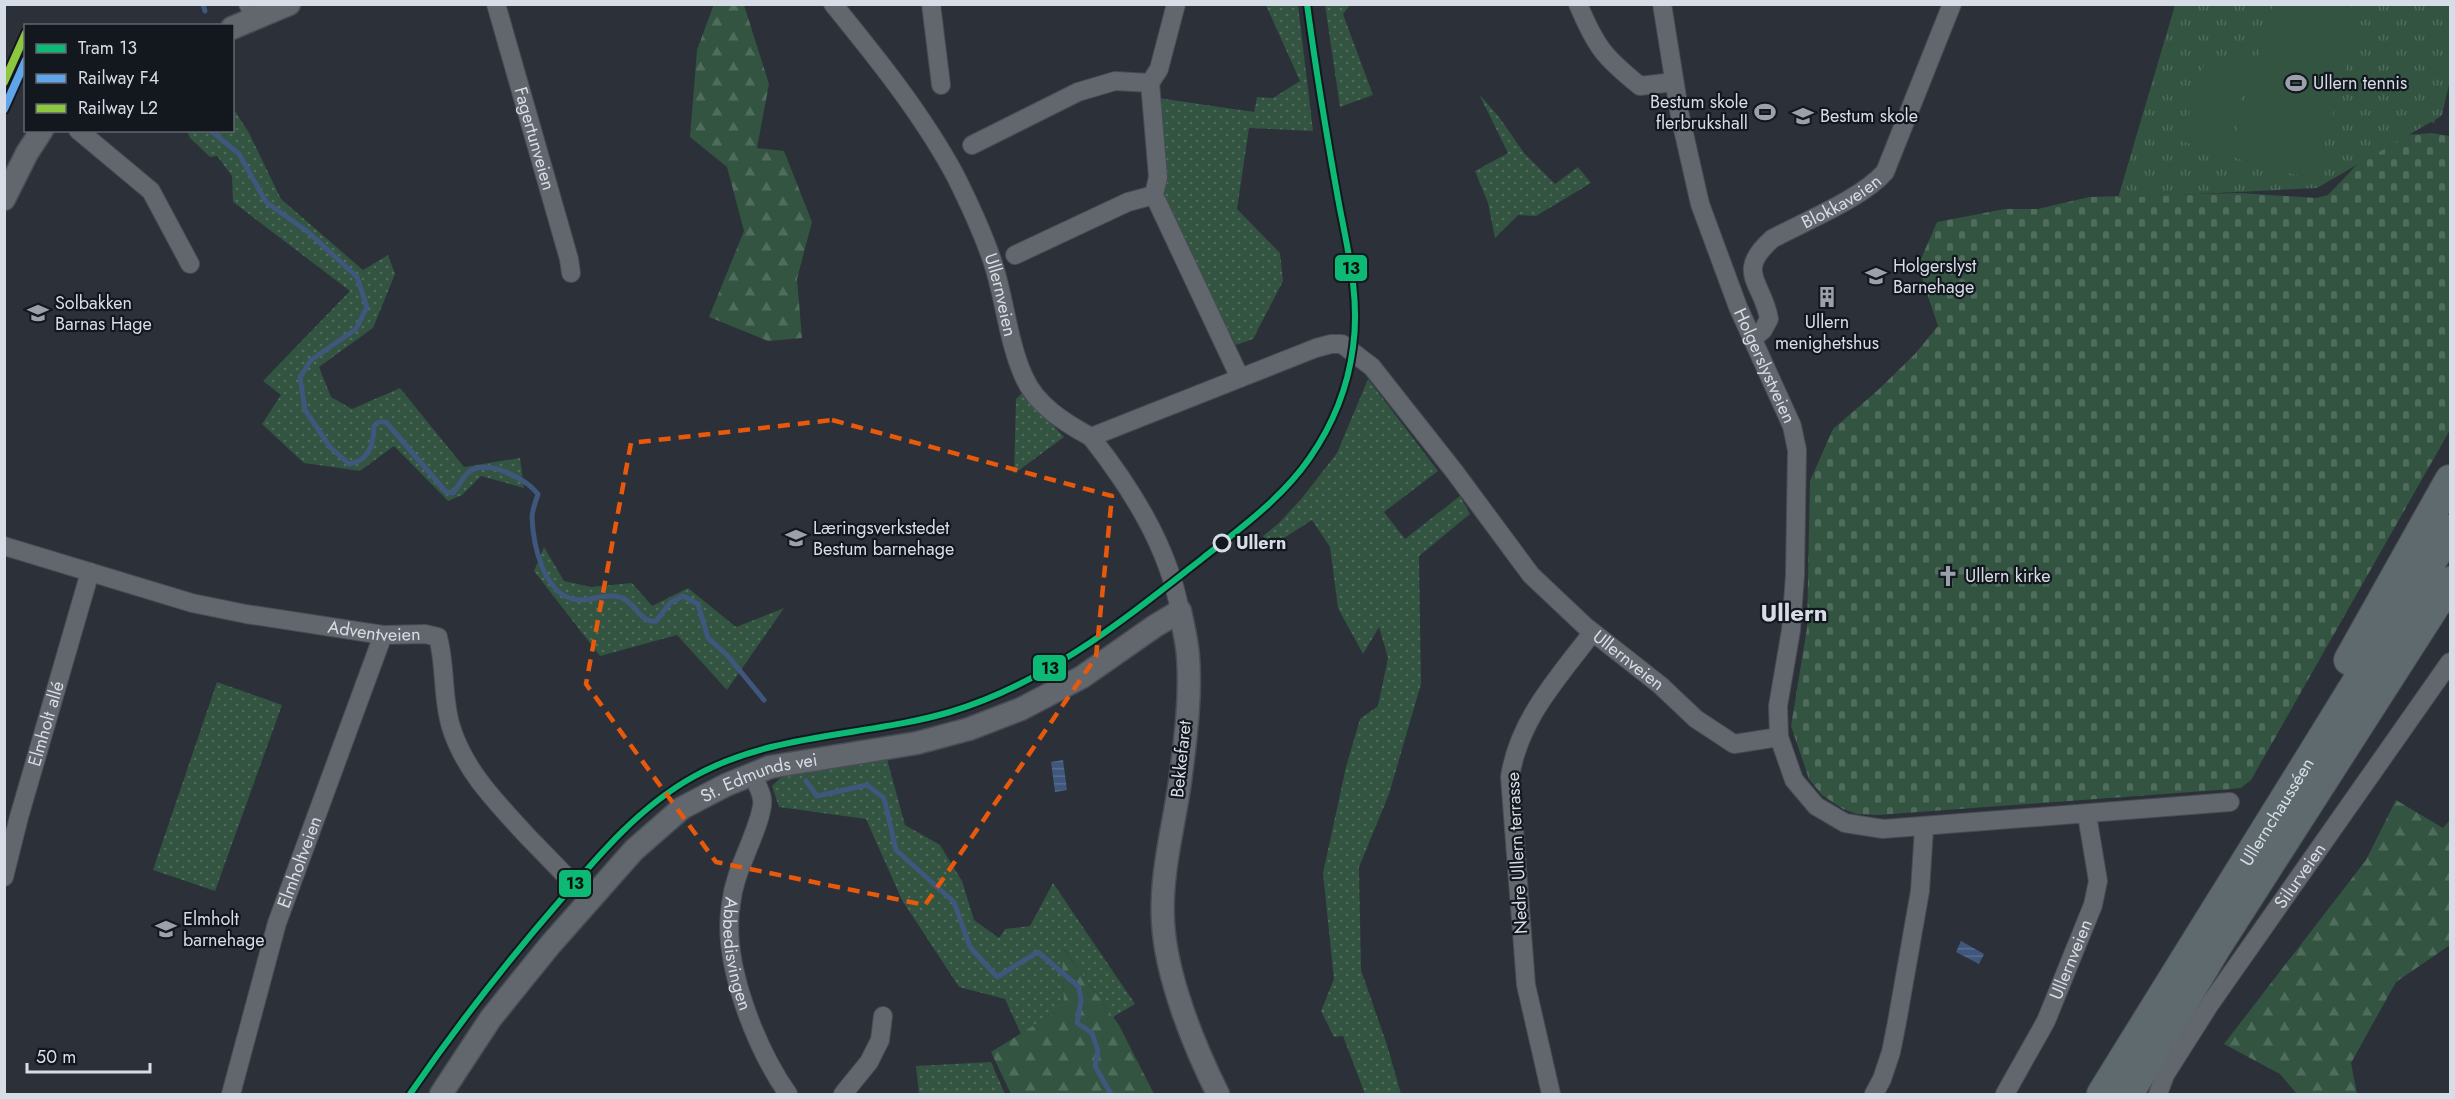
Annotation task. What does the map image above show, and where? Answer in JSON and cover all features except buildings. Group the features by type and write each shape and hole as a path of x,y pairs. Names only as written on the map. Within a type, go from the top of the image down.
{"highway":[{"path":"2240,869 2313,724 2451,480"},
{"name":"Ullernchausséen","path":"2102,1095 2451,530"},
{"name":"Ullernchausséen","path":"2128,1095 2216,947 2451,582"},
{"path":"2364,717 2451,612"}],"street":[{"path":"234,26 252,11 289,4"},
{"name":"Fagertunveien","path":"496,4 569,259 571,273"},
{"name":"Ullernveien","path":"833,4 875,56 916,113 954,175 993,263 1024,379 1042,402 1062,421 1090,437 1316,348 1342,344 1372,367 1454,471 1531,575 1593,633 1660,685 1696,719 1734,744 1779,737"},
{"path":"931,4 940,85"},
{"path":"1176,4 1159,69 1150,83 1158,177 1154,195 1240,378"},
{"path":"1578,4 1594,41 1612,64 1640,86 1673,82"},
{"name":"Holgerslystveien","path":"1662,4 1673,82 1700,204 1727,279 1792,426 1797,450 1795,575 1791,630 1778,706 1779,737"},
{"name":"Blokkaveien","path":"1752,339 1763,330 1769,319 1753,277 1754,261 1760,250 1772,239 1858,193 1877,181 1885,172 1952,4"},
{"path":"972,145 1078,92 1115,81 1150,83"},
{"path":"4,199 27,153 41,132"},
{"path":"80,132 151,191 190,264"},
{"name":"Ullernveien","path":"1015,255 1128,202 1154,195"},
{"name":"Bekkefaret","path":"1090,437 1114,466 1139,505 1158,542 1180,611 1188,654 1188,694 1181,774 1164,874 1163,924 1171,968 1182,1008 1218,1095"},
{"name":"Adventveien","path":"4,546 192,603 246,614 384,635 425,634 438,637 446,705 458,747 470,769 497,804 590,900"},
{"name":"Elmholt allé","path":"4,877 19,817 90,572"},
{"name":"St. Edmunds vei","path":"441,1095 491,1018 590,900 634,850 682,808 752,773 801,760 917,743 969,729 1021,709 1082,677 1180,611"},
{"name":"Nedre Ullern terrasse","path":"1551,1095 1526,985 1510,777 1514,756 1537,706 1593,633"},
{"name":"Elmholtveien","path":"231,1095 278,922 384,635"},
{"name":"Silurveien","path":"2158,1095 2165,1075 2210,1004 2451,662"},
{"path":"1779,737 1794,780 1816,806 1845,823 1883,829 1924,828 2230,802"},
{"name":"Abbedisvingen","path":"752,773 763,800 736,878 729,925 732,951 746,1010 773,1072 788,1095"},
{"name":"Ullernveien","path":"2006,1095 2046,1021 2093,905 2098,881 2087,815"},
{"path":"1874,1095 1892,1052 1898,1022 1920,891 1924,828"},
{"path":"843,1095 869,1062 880,1040 883,1016"}],"highlighted area":[{"path":"832,420 1112,496 1096,657 925,905 716,862 586,684 631,443"}],"green space":[{"path":"714,4 744,5 769,84 757,148 784,151 812,222 797,279 802,338 768,341 709,317 744,231 727,167 690,137 697,50"},
{"path":"1266,5 1298,5 1313,131 1249,128 1237,209 1280,253 1283,281 1253,339 1236,345 1166,211 1158,98 1254,112 1257,97 1273,98 1300,81"},
{"path":"1325,5 1350,5 1343,14 1373,95 1340,107"},
{"path":"2175,5 2450,5 2450,80 2442,115 2434,123 2431,122 2317,188 2118,198"},
{"name":"Ullern tennis","path":"2273,5 2345,5 2363,10 2314,180 2229,156"},
{"path":"2207,54 2250,66 2225,153 2181,141"},
{"path":"1479,94 1499,117 1524,153 1555,184 1578,167 1591,183 1536,216 1518,215 1495,238 1488,203 1475,171 1508,153"},
{"path":"234,110 249,133 281,199 363,270 388,255 395,274 373,328 319,367 331,397 352,409 400,388 464,467 520,458 524,488 481,476 462,495 448,501 394,446 360,471 304,463 262,424 281,395 263,381 350,291 233,202 232,176 217,156 210,157 190,138 187,132 234,132"},
{"path":"2431,133 2450,136 2450,430 2251,780 2241,788 2232,789 1878,815 1857,814 1843,809 1822,795 1809,779 1791,726 1807,628 1810,481 1833,429 1915,354 1938,326 1918,266 1937,222 2005,209 2038,209 2089,197 2240,193 2316,198 2328,195 2368,153 2407,135"},
{"path":"1368,379 1438,471 1384,512 1405,539 1460,496 1470,514 1419,556 1421,684 1389,794 1359,867 1361,970 1401,1094 1365,1094 1343,1036 1334,1037 1321,1011 1334,979 1323,873 1346,767 1360,719 1378,706 1388,658 1379,627 1363,654 1338,608 1330,547 1312,520 1270,547 1263,536 1279,523 1302,498 1337,453"},
{"path":"1022,393 1064,437 1014,474 1016,399"},
{"path":"544,547 564,581 591,587 632,583 652,606 688,588 736,627 784,608 727,690 677,635 600,656 534,571"},
{"path":"217,682 282,705 215,891 153,870"},
{"path":"887,759 905,825 940,845 962,881 974,920 999,938 1005,929 1030,926 1053,883 1135,1004 1113,1017 1063,948 1064,1007 1021,1034 1005,999 959,987 902,900 866,819 779,807 772,786 787,775"},
{"path":"2396,800 2443,828 2450,820 2450,945 2396,982 2351,1063 2357,1094 2297,1094 2280,1074 2224,1044 2366,860"},
{"path":"1062,947 1119,1025 1154,1094 1011,1094 991,1052 1064,1007"},
{"path":"991,1062 1005,1094 919,1094 916,1066"}],"water":[{"path":"1063,760 1067,790 1055,792 1051,762"},
{"path":"1961,941 1984,954 1979,964 1956,952"}],"waterway":[{"path":"203,4 205,11"},
{"path":"212,132 239,154 266,202 308,232 357,277 367,307 356,329 311,360 300,377 305,410 330,447 349,464 356,462 369,451 374,426 379,422 386,422 446,492 453,493 463,478 470,471 478,468 497,469 525,482 538,494 532,514 535,541 543,568 557,590 566,597 578,600 619,597 629,602 641,616 650,621 656,621 670,603 683,596 698,604 708,638 727,655 764,700"},
{"path":"806,781 817,796 867,785 884,798 896,850 954,902 970,947 997,977 1038,952 1079,987 1081,1001 1077,1023 1092,1033 1098,1051 1095,1066 1111,1094"}],"tram line":[{"name":"13","path":"410,1094 481,996 573,885 620,834 673,789 724,762 755,751 950,712 986,700 1019,684 1084,647 1144,604 1246,524 1298,474 1317,446 1338,406 1351,362 1355,329 1352,275 1307,4"}],"rail line":[{"name":"L2","path":"4,82 24,37"},
{"name":"F4","path":"4,109 24,64"}],"place":[{"name":"Ullern tennis","path":"2296,83"},
{"name":"Bestum skole flerbrukshall","path":"1765,112"},
{"name":"Bestum skole","path":"1803,116"},
{"name":"Holgerslyst Barnehage","path":"1876,276"},
{"name":"Ullern menighetshus","path":"1827,297"},
{"name":"Solbakken Barnas Hage","path":"38,313"},
{"name":"Læringsverkstedet Bestum barnehage","path":"796,538"},
{"name":"Ullern","path":"1222,543"},
{"name":"Ullern kirke","path":"1948,576"},
{"name":"Elmholt barnehage","path":"166,929"}],"district":[{"name":"Ullern","path":"1794,613"}]}
